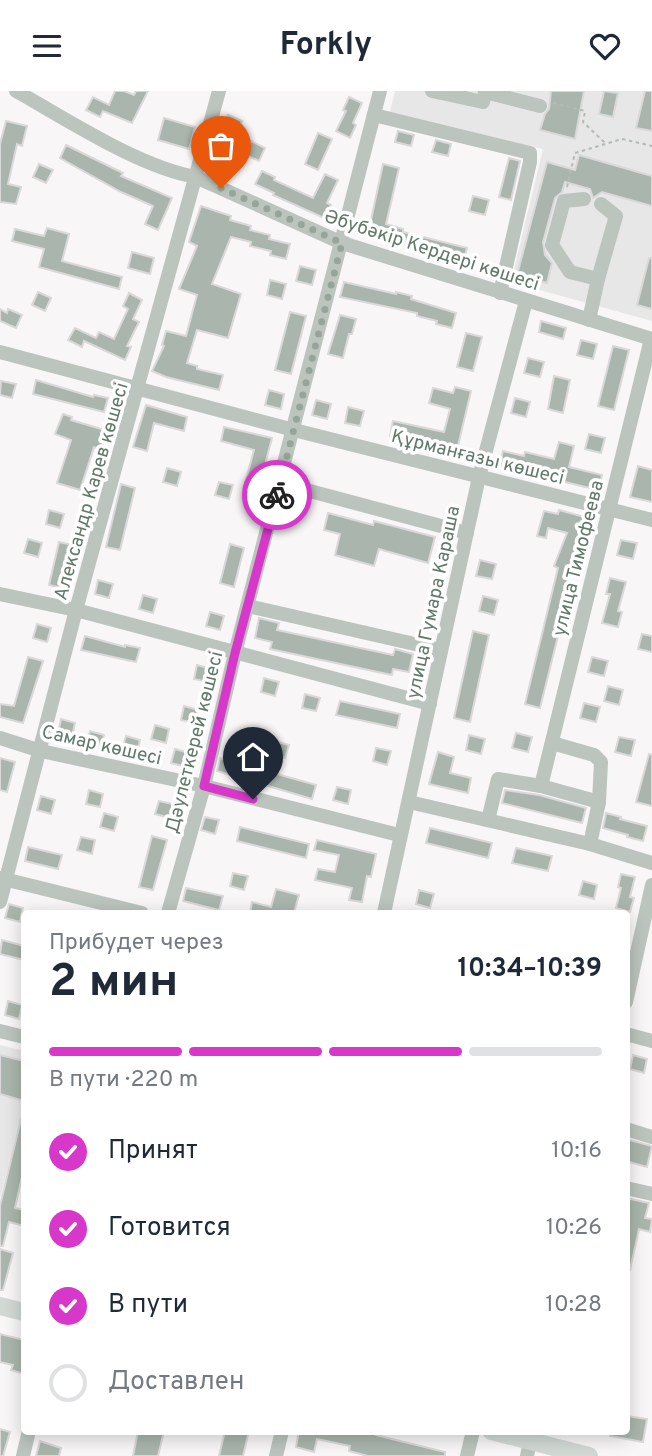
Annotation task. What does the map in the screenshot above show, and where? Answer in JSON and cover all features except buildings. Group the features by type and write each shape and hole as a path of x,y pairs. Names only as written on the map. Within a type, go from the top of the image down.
{"main road":[{"path":"0,1306 21,1312"},
{"path":"503,1435 529,1444 589,1456"}],"street":[{"name":"Әбубәкір Кердері көшесі","path":"16,91 144,160 173,173 197,177 342,243 652,339"},
{"name":"Александр Карев көшесі","path":"0,902 3,879 41,751 76,610 219,91"},
{"name":"Дәулеткерей көшесі","path":"169,910 204,786 235,653 380,91"},
{"path":"432,91 482,102 485,92 540,106"},
{"path":"374,115 530,153 500,293"},
{"path":"584,199 564,201 552,245 570,272 598,279"},
{"path":"589,320 616,216 601,204"},
{"name":"улица Гумара Караша","path":"385,910 479,477 526,301"},
{"name":"улица Тимофеева","path":"541,786 652,339"},
{"name":"Құрманғазы көшесі","path":"0,352 138,390 652,520"},
{"path":"280,483 467,533"},
{"path":"0,594 76,610 430,704"},
{"path":"248,606 441,650"},
{"name":"Самар көшесі","path":"0,738 41,751 204,786 399,835"},
{"path":"552,743 594,755 601,762 599,802 590,844"},
{"path":"488,820 498,779 541,786 599,802"},
{"path":"409,801 590,844 652,863"},
{"path":"3,879 130,910"},
{"path":"630,984 652,885"},
{"path":"0,1031 21,1036"},
{"path":"630,1035 652,1041"},
{"path":"630,1130 652,1137"},
{"path":"630,1189 652,1194"},
{"path":"23,1456 28,1435"},
{"path":"276,1456 281,1435"},
{"path":"467,1456 472,1435"}],"path":[{"path":"540,106 541,100 585,111 583,122 606,144"},
{"path":"564,201 575,153 622,139 652,146"}],"shaded area":[{"path":"395,91 652,91 652,321 511,282 543,149 390,112"},
{"path":"0,1045 21,1050 21,1124 0,1199"}],"way so far":[{"path":"221,188 342,243 277,495"}],"route":[{"path":"253,799 204,786 235,653 277,495"}]}
